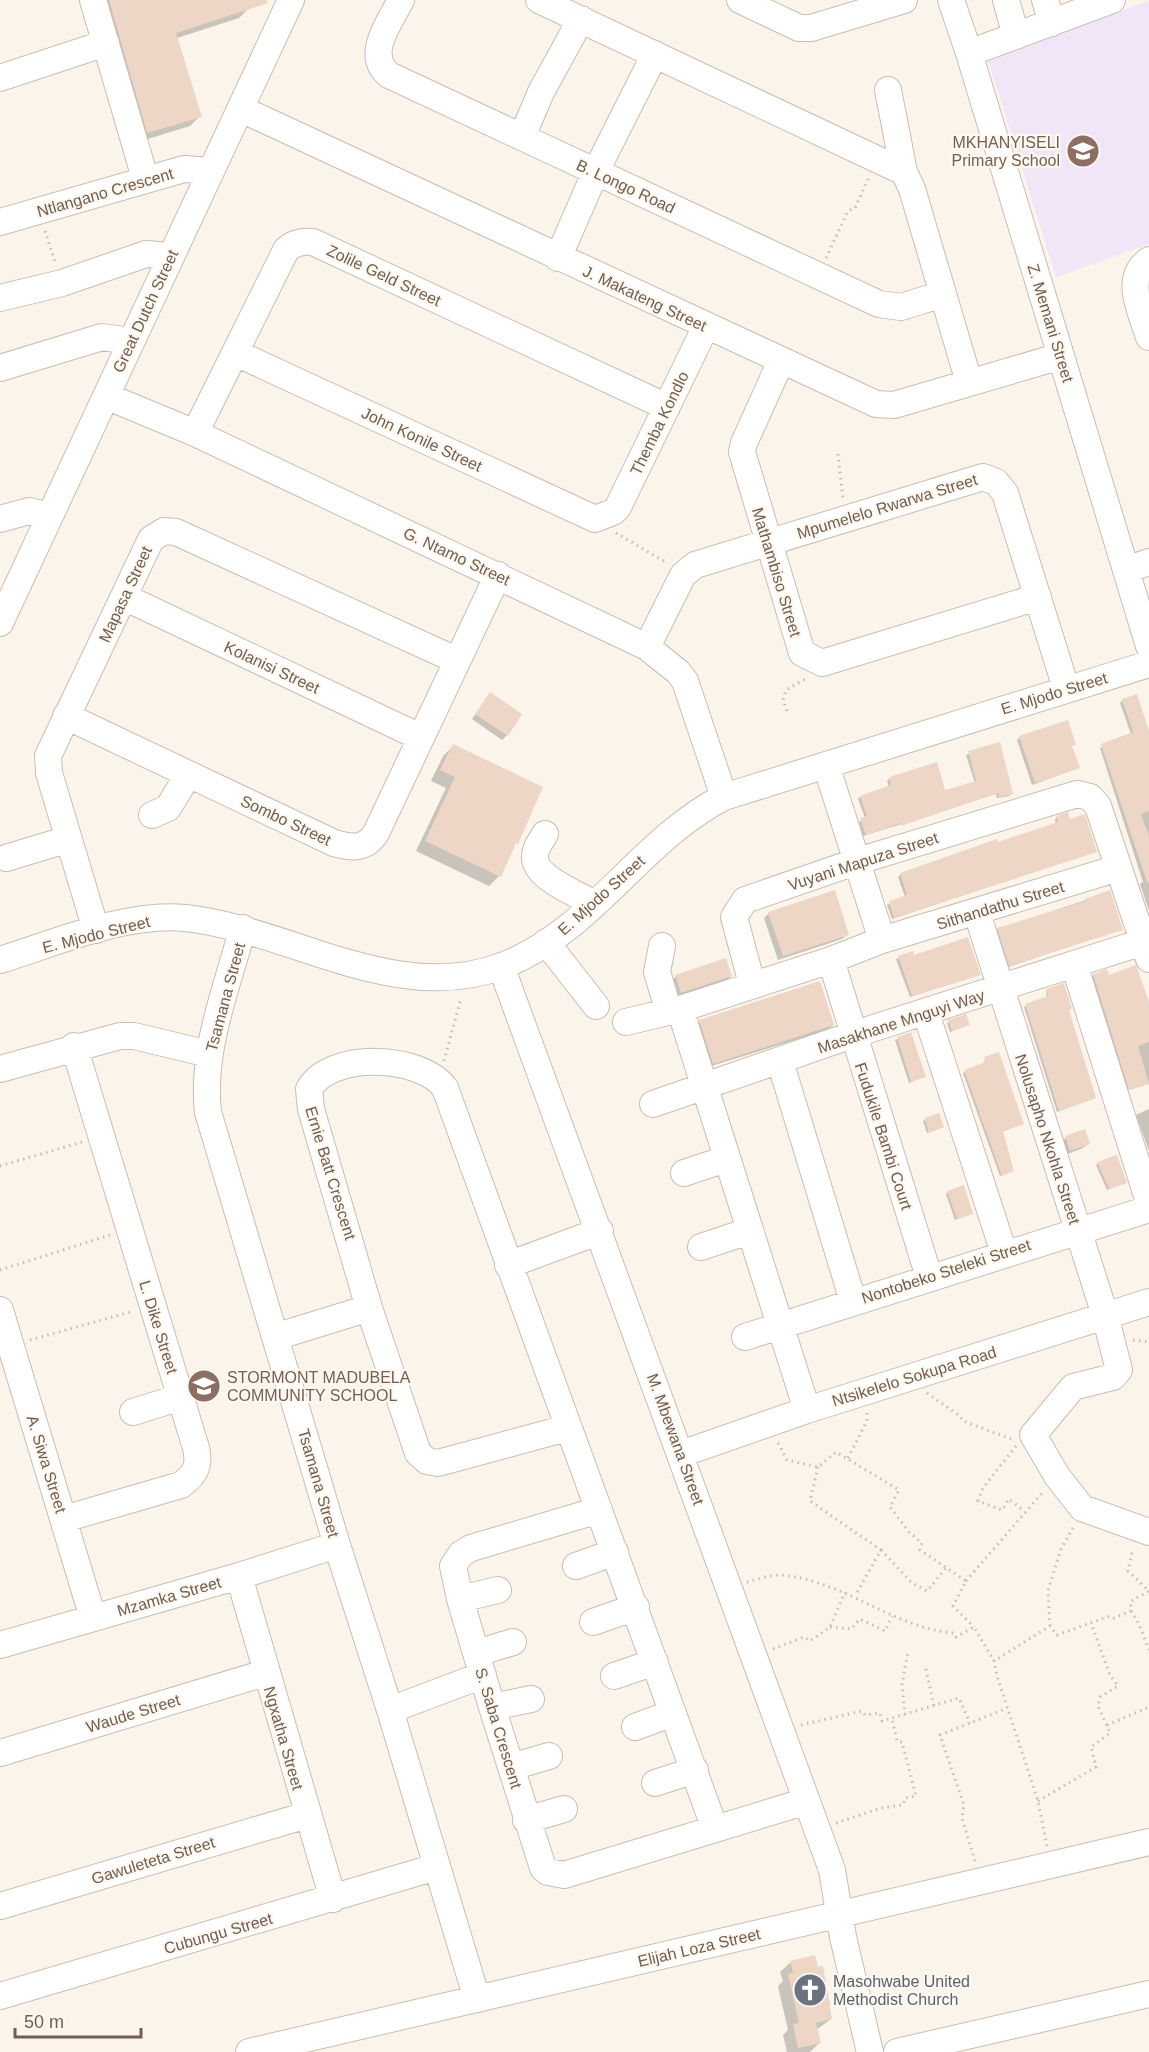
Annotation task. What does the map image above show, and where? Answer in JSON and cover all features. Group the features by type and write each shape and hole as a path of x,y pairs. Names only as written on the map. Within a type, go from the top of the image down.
{"street":[{"path":"93,0 145,178"},
{"name":"Great Dutch Street","path":"0,623 291,0"},
{"name":"B. Longo Road","path":"401,0 378,49 377,57 383,70 890,308 901,307 943,294"},
{"path":"539,0 904,172"},
{"path":"740,0 799,28 822,27 857,7 904,0"},
{"name":"Z. Memani Street","path":"951,0 1061,357 1137,566 1149,646"},
{"path":"1006,0 1016,36"},
{"path":"969,53 1016,36 1048,11 1112,0"},
{"path":"522,137 541,92 581,19"},
{"path":"0,78 106,42"},
{"path":"558,258 596,171 655,54"},
{"path":"888,90 904,172 912,189 969,382"},
{"name":"J. Makateng Street","path":"241,109 558,258 882,406 894,405 1061,357"},
{"name":"Ntlangano Crescent","path":"0,222 145,178 191,168 211,171"},
{"name":"Zolile Geld Street","path":"195,433 286,250 295,243 305,241 667,407"},
{"path":"0,298 62,284 146,254 170,256"},
{"path":"1149,260 1140,267 1134,285 1149,337"},
{"name":"Themba Kondlo","path":"608,515 618,507 706,326"},
{"path":"0,368 102,337 131,341"},
{"name":"John Konile Street","path":"236,353 595,519 608,515"},
{"name":"Mathambiso Street","path":"781,361 744,442 742,452 800,649 806,656 817,661"},
{"name":"G. Ntamo Street","path":"106,396 195,433 647,647 678,672 685,681 724,797"},
{"name":"Mpumelelo Rwarwa Street","path":"683,574 695,565 983,477 990,478 1005,493 1066,688"},
{"path":"0,519 29,511 50,516"},
{"name":"Mapasa Street","path":"96,930 47,762 49,750 151,539 164,531 176,532 456,660"},
{"path":"647,647 683,574"},
{"name":"Sombo Street","path":"66,716 334,843 352,848 360,846 376,833 498,575"},
{"name":"Kolanisi Street","path":"124,597 420,737"},
{"path":"817,661 822,663 1038,597"},
{"name":"E. Mjodo Street","path":"0,960 96,930 170,917 243,928 341,959 400,974 429,977 470,973 501,966 570,928 669,833 700,809 724,797 1066,688 1149,664"},
{"path":"826,765 882,940"},
{"path":"152,815 168,808 188,775"},
{"name":"Vuyani Mapuza Street","path":"752,984 734,917 745,900 858,861 1067,796 1084,794 1095,800 1118,868"},
{"path":"545,834 535,855 537,867 546,877 595,904"},
{"path":"6,858 69,839"},
{"path":"1118,868 1147,947"},
{"name":"Sithandathu Street","path":"626,1024 674,1011 831,960 882,940 977,914 1118,868"},
{"name":"Nolusapho Nkohla Street","path":"977,914 999,989 1078,1229 1119,1370 1113,1377 1083,1383 1068,1392 1024,1438"},
{"name":"Tsamana Street","path":"243,928 208,1054 206,1093 208,1112 337,1545 390,1710 477,1999"},
{"path":"546,942 596,1006"},
{"path":"662,946 657,972 705,1086 726,1159 807,1410"},
{"name":"Masakhane Mnguyi Way","path":"653,1104 852,1035 1074,964 1147,947"},
{"name":"Fudukile Bambi Court","path":"831,960 852,1035 929,1277"},
{"path":"1074,964 1149,1202"},
{"name":"M. Mbewana Street","path":"501,966 600,1231 832,1870 843,1937 870,2052"},
{"path":"926,1012 1004,1253"},
{"path":"0,1069 111,1037 134,1036 208,1054"},
{"name":"L. Dike Street","path":"64,1519 175,1487 194,1475 198,1456 74,1046"},
{"path":"780,1061 854,1301"},
{"name":"Ernie Batt Crescent","path":"438,1080 427,1073 397,1064 364,1063 340,1066 326,1072 317,1077 309,1089 311,1109 328,1159 369,1308 416,1449 427,1461 438,1463 567,1428"},
{"path":"438,1080 445,1088 455,1112 567,1428 636,1607 716,1829"},
{"path":"684,1173 726,1159"},
{"name":"Nontobeko Steleki Street","path":"745,1337 1078,1229 1149,1209"},
{"path":"508,1265 600,1231"},
{"path":"701,1248 750,1231"},
{"name":"Ntsikelelo Sokupa Road","path":"681,1454 807,1410 1149,1302"},
{"path":"275,1337 369,1308"},
{"name":"A. Siwa Street","path":"0,1310 93,1618"},
{"path":"133,1412 181,1397"},
{"path":"1024,1438 1082,1508 1146,1531"},
{"name":"S. Saba Crescent","path":"598,1510 471,1548 461,1554 453,1566 460,1599 492,1707 543,1868 548,1872 564,1875 807,1801"},
{"name":"Mzamka Street","path":"0,1645 239,1576 337,1545"},
{"path":"576,1566 615,1552"},
{"name":"Ngxatha Street","path":"239,1576 333,1899"},
{"path":"460,1599 498,1590"},
{"path":"593,1622 636,1607"},
{"path":"390,1710 480,1664 513,1642"},
{"path":"614,1676 655,1662"},
{"name":"Waude Street","path":"0,1753 266,1673"},
{"path":"492,1707 531,1699"},
{"path":"634,1726 673,1713"},
{"path":"511,1767 549,1756"},
{"path":"655,1783 695,1770"},
{"path":"526,1820 564,1809"},
{"name":"Gawuleteta Street","path":"0,1906 307,1815"},
{"name":"Elijah Loza Street","path":"249,2052 329,2043 477,1999 1149,1842"},
{"name":"Cubungu Street","path":"0,1996 436,1867"},
{"path":"897,2052 1149,1994"}],"path":[{"path":"818,276 848,211 855,208 878,159"},
{"path":"38,212 62,284"},
{"path":"838,454 845,519"},
{"path":"608,515 616,532 683,574"},
{"path":"787,711 783,700 786,690 804,682 817,661"},
{"path":"438,1080 454,1028 463,988 470,973"},
{"path":"0,1166 101,1137"},
{"path":"0,1270 129,1229"},
{"path":"10,1346 152,1303"},
{"path":"917,1376 925,1392 960,1416 963,1421 1024,1438 983,1488 978,1501 1002,1510 1009,1499 1024,1512"},
{"path":"848,1458 867,1421 868,1391"},
{"path":"768,1424 787,1460 818,1467"},
{"path":"946,1568 927,1591 912,1582 881,1550 810,1501 818,1467 836,1452 899,1490 890,1507 909,1532 922,1543 920,1550 966,1581"},
{"path":"1048,1851 1038,1801 994,1661 974,1627 953,1606 966,1581 1057,1476"},
{"path":"1082,1508 1071,1536 1061,1549 1048,1591 1050,1626 1057,1635 1131,1611"},
{"path":"1146,1531 1133,1550 1128,1571 1149,1591 1131,1601 1131,1611 1139,1624 1149,1650"},
{"path":"855,1596 881,1550"},
{"path":"742,1584 777,1575 809,1580 855,1596 892,1616 940,1632 954,1633 956,1636 974,1627"},
{"path":"765,1652 804,1637 810,1641 830,1627 845,1592"},
{"path":"830,1627 851,1629 860,1619 885,1631 892,1616"},
{"path":"1038,1801 1096,1767 1091,1747 1110,1733 1098,1706 1100,1696 1118,1686 1110,1675 1091,1623"},
{"path":"994,1661 1050,1626"},
{"path":"905,1715 902,1684 908,1652"},
{"path":"926,1669 934,1706"},
{"path":"796,1725 862,1711 865,1716 880,1713 882,1721 958,1698 970,1723"},
{"path":"1106,1725 1149,1707"},
{"path":"978,1868 962,1818 964,1805 940,1734 1007,1708"},
{"path":"830,1826 880,1808 903,1805 905,1798 916,1796 902,1742 897,1741 892,1719"}],"shaded area":[{"name":"MKHANYISELI Primary School","path":"1149,1 1149,244 1056,277 988,59"}],"building":[{"path":"109,0 267,0 268,3 176,33 202,117 147,133"},
{"path":"490,692 522,714 508,736 475,714"},
{"path":"1137,694 1149,731 1149,811 1141,814 1149,836 1149,882 1147,882 1101,744 1133,732 1122,699"},
{"path":"1068,720 1076,745 1072,746 1080,768 1035,783 1019,736"},
{"path":"1000,742 1013,794 999,797 998,793 901,826 900,823 866,835 860,818 867,816 860,796 891,785 889,777 937,762 945,790 976,781 968,751"},
{"path":"453,744 543,787 501,877 425,841 455,777 440,770"},
{"path":"1068,812 1070,819 1085,814 1097,852 894,918 889,901 907,895 900,873 997,839 998,842 1058,822 1056,816"},
{"path":"835,890 849,935 783,956 768,912"},
{"path":"1110,890 1123,930 1009,966 997,928 1086,901 1085,899"},
{"path":"968,937 981,975 912,996 898,956 913,951 914,955"},
{"path":"726,958 732,976 681,993 675,975"},
{"path":"1136,965 1149,1002 1149,1042 1138,1046 1149,1084 1129,1090 1093,974 1107,969 1109,975"},
{"path":"820,981 834,1025 713,1064 699,1020"},
{"path":"1064,983 1072,1009 1069,1010 1096,1098 1059,1111 1025,1004 1048,996 1046,989"},
{"path":"966,1014 970,1025 952,1031 948,1020"},
{"path":"911,1032 926,1077 911,1082 897,1037"},
{"path":"999,1052 1024,1124 1003,1131 1014,1171 1002,1176 964,1070 986,1062 984,1057"},
{"path":"939,1113 944,1127 929,1133 924,1118"},
{"path":"1085,1129 1090,1144 1070,1151 1065,1136"},
{"path":"1117,1155 1127,1183 1109,1189 1097,1162"},
{"path":"964,1185 973,1214 957,1219 947,1191"},
{"name":"Masohwabe United Methodist Church","path":"815,1955 818,1967 823,1966 832,2019 816,2023 821,2043 798,2048 793,2024 799,2023 788,1974 793,1973 790,1961"}],"place":[{"name":"MKHANYISELI Primary School","path":"1083,151"},
{"name":"STORMONT MADUBELA COMMUNITY SCHOOL","path":"204,1386"},
{"name":"Masohwabe United Methodist Church","path":"810,1990"}]}
